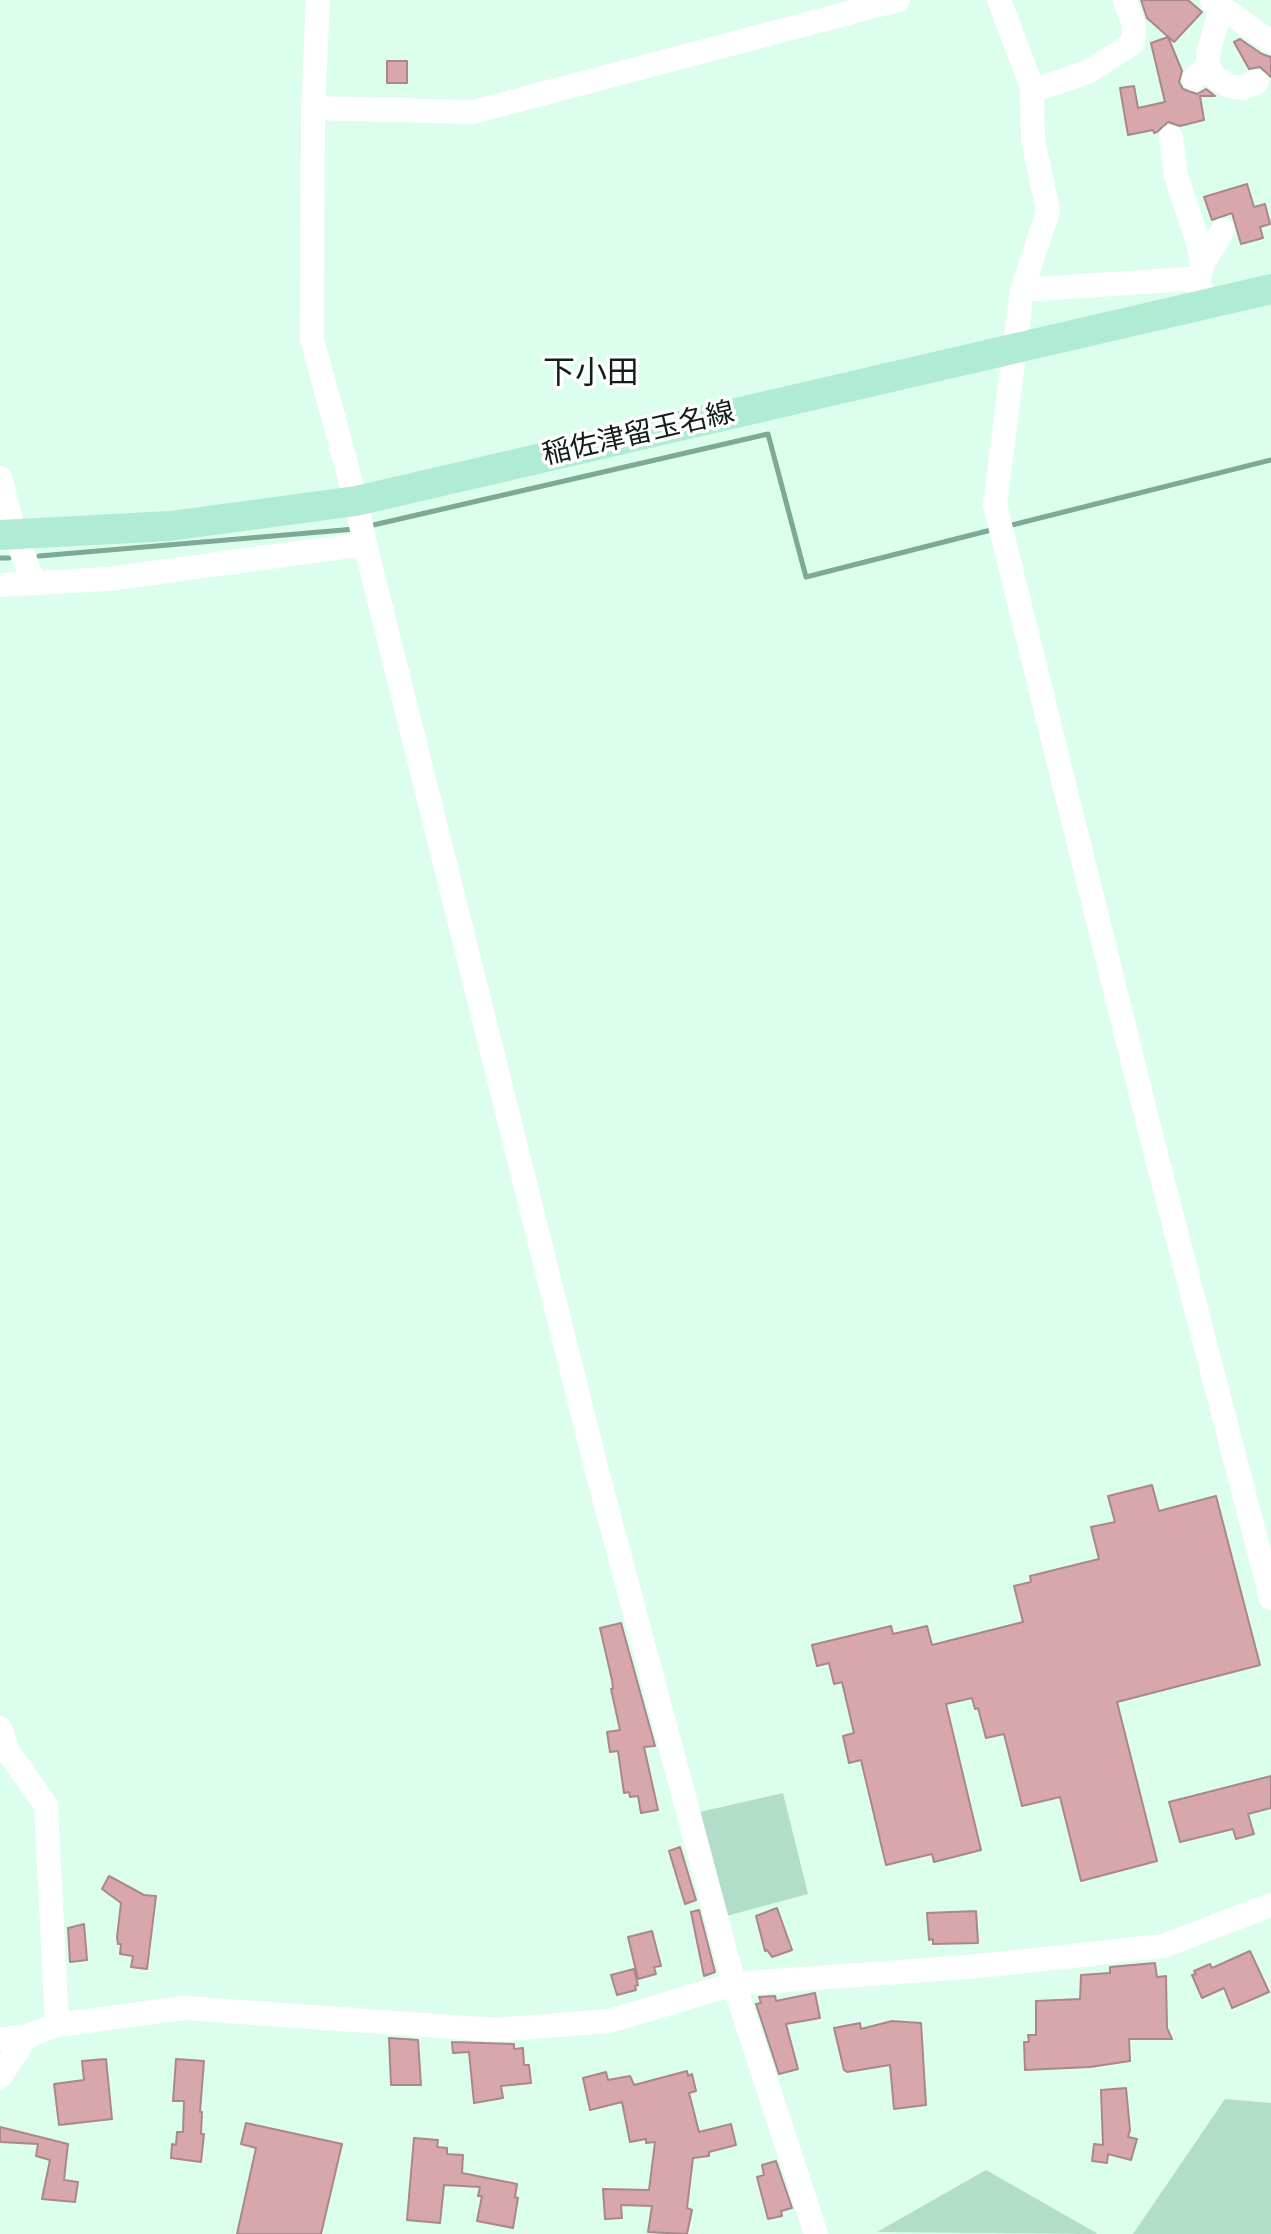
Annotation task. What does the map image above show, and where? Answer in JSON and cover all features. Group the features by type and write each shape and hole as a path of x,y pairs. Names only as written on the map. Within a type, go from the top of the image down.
{"main road":[{"name":"稲佐津留玉名線","path":"8,535 170,526 357,503 1015,350 1203,285 1271,289"}],"street":[{"path":"318,0 313,108 312,339 357,503 595,1464 734,1984 816,2234"},
{"path":"313,108 473,112 898,0"},
{"path":"999,0 1032,91 1033,140 1048,211 1022,290 995,505 1152,1139 1271,1598"},
{"path":"1032,91 1088,72 1133,43 1134,26 1125,0"},
{"path":"1257,82 1242,88 1229,86 1200,73 1209,50 1216,4 1271,42"},
{"path":"1171,137 1176,176 1198,242 1203,285"},
{"path":"1203,285 1223,230"},
{"path":"1022,290 1188,279 1203,285"},
{"path":"0,478 8,535 34,583"},
{"path":"0,585 108,579 365,544"},
{"path":"0,1728 9,1753 46,1805 57,2025"},
{"path":"0,2040 27,2036 57,2025 184,2008 495,2030 609,2021 734,1984 980,1966 1163,1946 1271,1905"},
{"path":"0,2077 27,2036"}],"green space":[{"path":"783,1793 808,1894 719,1918 691,1814"},
{"path":"1225,2099 1271,2103 1271,2234 1133,2234"},
{"path":"986,2170 1098,2234 877,2232"}],"building":[{"path":"1141,0 1188,0 1202,12 1174,42 1147,18"},
{"path":"1168,37 1182,71 1179,82 1183,89 1197,94 1206,89 1215,96 1200,96 1204,120 1180,126 1168,122 1154,133 1153,130 1128,135 1120,88 1134,86 1138,108 1165,102 1151,43"},
{"path":"1240,39 1271,57 1271,77 1260,67 1249,69 1234,42"},
{"path":"387,61 407,61 407,83 387,83"},
{"path":"1247,184 1254,207 1265,204 1270,224 1260,227 1263,238 1241,244 1232,213 1212,220 1204,197"},
{"path":"1152,1485 1159,1511 1216,1496 1260,1665 1117,1702 1157,1861 1081,1881 1060,1797 1022,1806 1004,1734 986,1738 972,1698 946,1704 981,1850 934,1862 932,1854 886,1865 861,1760 849,1763 843,1736 854,1733 842,1682 834,1684 829,1663 817,1666 812,1645 891,1626 893,1634 927,1626 932,1645 1023,1622 1014,1586 1031,1582 1030,1576 1099,1559 1091,1527 1115,1522 1108,1496"},
{"path":"621,1623 655,1746 644,1747 658,1810 641,1813 638,1796 630,1797 629,1792 624,1793 618,1751 610,1752 607,1732 620,1730 600,1628"},
{"path":"1271,1776 1271,1808 1248,1814 1254,1834 1236,1839 1233,1829 1180,1842 1169,1802"},
{"path":"680,1847 696,1900 685,1904 669,1851"},
{"path":"109,1876 144,1895 156,1896 147,1969 131,1967 133,1956 120,1954 121,1944 118,1944 117,1937 121,1903 102,1889"},
{"path":"777,1908 792,1950 772,1957 765,1951 756,1916"},
{"path":"699,1910 715,1972 704,1976 691,1912"},
{"path":"976,1911 978,1943 933,1944 933,1939 929,1940 927,1913"},
{"path":"84,1924 87,1960 70,1962 68,1928"},
{"path":"652,1931 661,1966 654,1967 656,1974 638,1979 628,1937"},
{"path":"1250,1951 1269,1992 1232,2008 1224,1988 1202,1998 1192,1975 1196,1974 1194,1971 1210,1964 1212,1968"},
{"path":"1155,1963 1157,1977 1166,1976 1167,2028 1172,2039 1129,2039 1130,2061 1090,2067 1025,2070 1024,2042 1029,2042 1028,2035 1036,2035 1036,2001 1080,1999 1081,1975 1110,1973 1110,1967"},
{"path":"634,1969 638,1985 635,1986 636,1990 617,1995 611,1975"},
{"path":"815,1993 820,2018 786,2024 798,2069 779,2074 756,2004 761,2003 759,1997 775,1996 776,2001"},
{"path":"892,2021 921,2023 926,2105 894,2109 890,2065 844,2070 834,2028 860,2023 861,2029"},
{"path":"389,2038 418,2040 421,2085 391,2085"},
{"path":"452,2042 514,2044 514,2049 523,2048 524,2065 529,2065 531,2083 501,2086 503,2098 474,2103 469,2052 453,2053"},
{"path":"106,2059 112,2119 59,2125 54,2084 84,2080 82,2061"},
{"path":"176,2059 204,2061 200,2112 201,2134 204,2134 201,2162 171,2158 177,2132 183,2132 184,2101 173,2101"},
{"path":"687,2071 688,2076 692,2074 696,2091 689,2093 699,2132 731,2124 736,2145 709,2152 709,2156 693,2158 687,2208 692,2210 687,2234 648,2232 652,2206 621,2205 622,2218 605,2219 603,2189 649,2190 655,2142 646,2143 646,2139 630,2142 622,2102 590,2110 583,2078 606,2072 608,2080 630,2076 634,2085"},
{"path":"1126,2088 1128,2137 1137,2139 1131,2160 1108,2154 1107,2163 1092,2161 1094,2144 1103,2145 1101,2090"},
{"path":"246,2123 342,2144 321,2234 237,2234 256,2148 241,2144"},
{"path":"0,2127 68,2144 64,2180 78,2182 75,2202 42,2199 50,2160 36,2156 38,2144 0,2142"},
{"path":"414,2138 438,2140 437,2147 447,2148 447,2154 463,2155 462,2173 517,2184 513,2228 477,2221 482,2196 478,2196 480,2187 444,2185 440,2223 407,2220"},
{"path":"776,2161 792,2208 781,2211 782,2216 768,2219 757,2177 764,2175 762,2165"}],"waterway":[{"path":"369,526 768,434 806,577 995,529"},
{"path":"1008,526 1271,460"},
{"path":"39,556 355,529"},
{"path":"0,558 9,558"}],"district":[{"name":"下小田","path":"591,376"}]}
